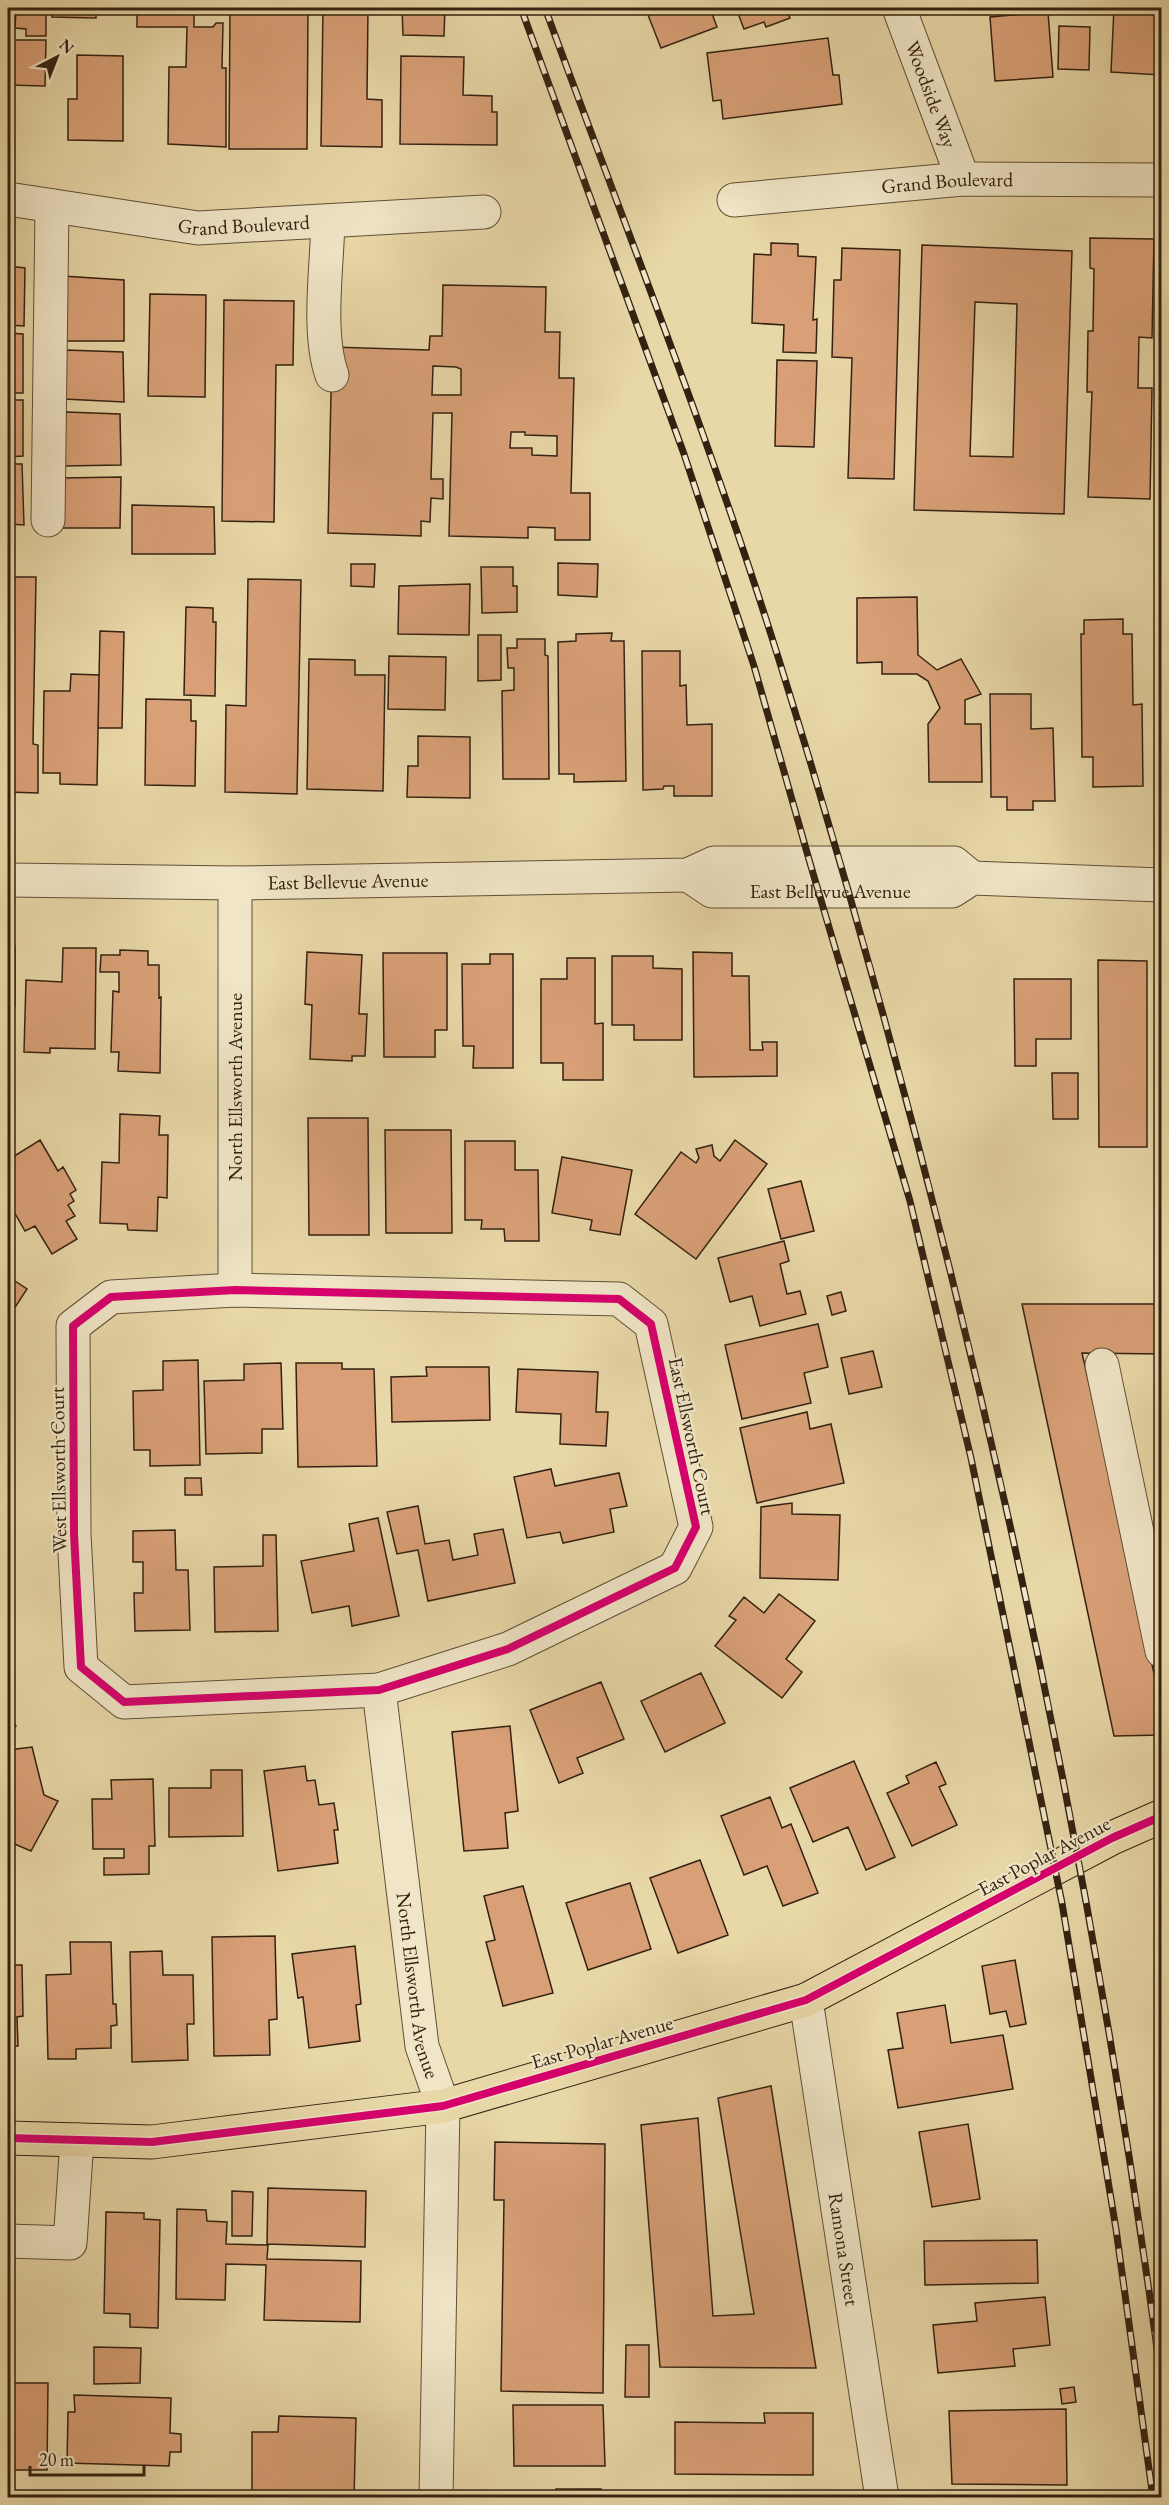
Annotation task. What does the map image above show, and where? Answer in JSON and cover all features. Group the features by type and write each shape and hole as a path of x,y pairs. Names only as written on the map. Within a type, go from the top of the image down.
{"main road":[{"name":"East Poplar Avenue","path":"8,2138 152,2142 443,2106 806,2000 1112,1838 1161,1816"}],"street":[{"name":"Woodside Way","path":"899,8 963,179"},
{"name":"Grand Boulevard","path":"734,200 963,179 1161,180"},
{"name":"Grand Boulevard","path":"8,199 198,228 484,212"},
{"path":"48,520 52,206"},
{"path":"328,221 323,339 326,360 332,375"},
{"name":"East Bellevue Avenue","path":"8,879 235,883 688,875 714,863 954,863 972,878 1161,885"},
{"name":"North Ellsworth Avenue","path":"235,883 235,1290"},
{"name":"West Ellsworth Court","path":"379,1690 124,1702 81,1667 74,1534 73,1326 111,1297 235,1290 428,1296"},
{"name":"East Ellsworth Court","path":"379,1690 508,1649 675,1568 696,1527 651,1324 619,1299 428,1296"},
{"path":"1102,1365 1161,1651"},
{"name":"North Ellsworth Avenue","path":"379,1690 422,2046 443,2106 436,2498"},
{"name":"Ramona Street","path":"806,2000 882,2498"},
{"path":"8,2241 70,2243 77,2140"}],"building":[{"path":"16,8 46,8 46,36 26,36 26,29 15,28"},
{"path":"53,8 96,8 96,18 52,17"},
{"path":"137,8 194,8 194,27 213,27 216,23 223,23 222,68 226,68 226,147 168,144 169,67 186,67 187,27 137,27"},
{"path":"230,8 308,8 307,149 229,149"},
{"path":"323,8 368,8 367,99 382,100 382,147 321,146"},
{"path":"402,8 445,8 444,36 403,35"},
{"path":"648,8 710,8 717,27 661,48 648,15 651,14"},
{"path":"736,8 786,8 790,18 766,27 764,22 744,29"},
{"path":"1114,8 1162,8 1161,75 1111,72"},
{"path":"1048,12 1053,77 995,81 990,17"},
{"path":"1059,26 1090,27 1089,70 1058,69"},
{"path":"828,38 833,75 839,75 842,104 723,119 721,100 713,101 707,53"},
{"path":"8,40 46,40 45,86 8,85"},
{"path":"77,55 123,56 123,141 68,140 68,99 77,99"},
{"path":"401,56 464,57 463,95 492,96 492,112 497,112 497,145 400,144"},
{"path":"1090,238 1154,239 1152,338 1139,337 1138,388 1152,388 1150,499 1088,497 1092,392 1087,392 1088,331 1093,331 1094,269 1090,268"},
{"path":"771,243 798,244 798,256 816,257 813,320 817,319 816,353 783,352 784,325 752,323 754,254 771,255"},
{"path":"922,245 1072,251 1064,514 914,510","holes":["975,302 1017,304 1013,457 970,456"]},
{"path":"842,248 900,250 894,479 848,478 852,358 832,357 834,280 841,280"},
{"path":"8,266 25,268 24,326 8,325"},
{"path":"62,276 124,280 124,341 60,341"},
{"path":"443,285 546,287 545,332 560,332 559,378 574,378 571,493 590,493 590,540 555,540 555,528 528,527 528,538 449,536 452,413 433,413 431,479 443,479 443,499 431,498 430,522 421,521 421,536 328,533 332,347 429,350 430,336 442,336","holes":["433,366 461,369 461,395 432,395","511,432 557,436 557,456 532,455 532,448 510,448"]},
{"path":"150,294 206,295 205,397 148,396"},
{"path":"224,300 294,301 293,365 276,365 274,522 222,521"},
{"path":"8,333 23,334 23,393 8,393"},
{"path":"65,350 123,352 124,402 64,399"},
{"path":"777,360 817,361 814,447 775,446"},
{"path":"8,400 23,400 23,456 8,457"},
{"path":"66,412 120,414 121,465 62,466"},
{"path":"8,464 22,464 24,525 8,524"},
{"path":"121,477 120,528 63,528 62,478"},
{"path":"132,505 214,507 215,554 132,554"},
{"path":"558,563 598,564 597,597 558,595"},
{"path":"351,564 375,564 374,587 351,586"},
{"path":"481,567 513,567 513,586 517,586 517,612 482,613"},
{"path":"8,577 36,577 33,744 38,745 38,793 8,792"},
{"path":"248,579 301,580 297,794 225,792 226,705 246,706"},
{"path":"470,584 469,635 398,634 399,586"},
{"path":"917,597 918,655 937,670 961,659 981,694 965,700 965,724 981,724 982,782 929,782 928,724 940,708 928,681 917,674 882,674 882,662 857,663 857,598"},
{"path":"186,607 213,608 213,622 216,622 215,696 184,695"},
{"path":"1123,619 1123,634 1132,634 1133,705 1142,704 1143,786 1093,787 1093,757 1082,757 1081,634 1084,634 1084,620"},
{"path":"100,631 124,632 122,728 98,728"},
{"path":"612,633 611,641 624,641 626,781 574,782 574,774 559,774 558,642 576,641 576,634"},
{"path":"478,635 501,635 501,680 478,681"},
{"path":"517,639 545,639 545,655 548,656 549,779 503,779 502,691 514,690 514,668 508,668 507,648 517,648"},
{"path":"642,651 680,651 680,686 686,685 687,725 712,724 712,796 674,796 674,786 643,790"},
{"path":"389,656 446,657 445,710 388,709"},
{"path":"309,659 355,660 355,675 385,675 383,791 307,789"},
{"path":"71,674 99,675 97,785 60,784 60,773 43,773 44,691 70,691"},
{"path":"990,694 1031,694 1031,729 1053,728 1055,801 1033,801 1033,810 1007,810 1007,797 991,797"},
{"path":"146,699 191,700 191,721 196,721 195,786 145,785"},
{"path":"418,736 470,737 470,798 407,797 408,766 418,766"},
{"path":"8,946 15,946 15,1006 10,1006 10,1040 14,1039 14,1056 9,1056 8,1063"},
{"path":"63,948 96,948 95,1049 50,1048 50,1053 24,1052 26,980 62,982"},
{"path":"120,950 148,951 148,965 159,965 160,1073 118,1071 119,1052 111,1052 113,991 119,992 119,972 100,972 101,955 120,955"},
{"path":"307,952 362,955 359,1014 367,1014 365,1056 352,1056 352,1061 310,1059 312,1005 305,1004"},
{"path":"693,952 732,953 732,976 749,976 750,1050 763,1050 762,1042 777,1042 777,1076 694,1077"},
{"path":"383,953 447,953 447,1030 435,1030 435,1057 384,1057"},
{"path":"490,954 513,954 513,1068 473,1068 474,1046 463,1046 462,964 490,964"},
{"path":"612,956 653,956 653,968 682,969 682,1040 634,1040 634,1025 612,1025"},
{"path":"567,958 595,958 595,1024 603,1023 603,1080 563,1080 563,1063 541,1063 541,979 567,979"},
{"path":"1098,960 1147,961 1147,1147 1099,1147"},
{"path":"1014,979 1071,979 1071,1039 1036,1039 1036,1066 1015,1066"},
{"path":"1052,1073 1078,1073 1078,1119 1053,1119"},
{"path":"120,1114 160,1116 159,1135 168,1135 167,1198 158,1197 157,1231 128,1230 127,1224 100,1223 102,1162 119,1163"},
{"path":"308,1118 368,1118 369,1235 309,1235"},
{"path":"385,1130 451,1130 452,1233 386,1233"},
{"path":"40,1140 58,1171 63,1167 76,1190 70,1194 74,1201 68,1205 75,1216 66,1221 77,1239 52,1254 35,1226 25,1231 8,1201 8,1160"},
{"path":"735,1140 767,1164 696,1259 635,1214 681,1152 696,1163 699,1158 696,1149 712,1145 714,1156 720,1161"},
{"path":"465,1141 515,1141 515,1170 538,1170 539,1241 505,1241 504,1229 481,1229 482,1220 465,1220"},
{"path":"562,1157 632,1170 620,1235 590,1230 592,1220 552,1213"},
{"path":"801,1181 814,1231 781,1239 768,1189"},
{"path":"784,1241 789,1261 780,1264 787,1294 800,1291 806,1314 760,1326 752,1296 730,1302 718,1258"},
{"path":"8,1273 11,1275 9,1277 27,1289 10,1315 8,1314"},
{"path":"841,1292 846,1311 832,1315 827,1296"},
{"path":"1022,1304 1162,1304 1162,1354 1082,1353 1162,1709 1162,1735 1114,1736"},
{"path":"818,1324 828,1367 804,1373 811,1403 742,1419 725,1345"},
{"path":"873,1351 882,1387 849,1394 841,1358"},
{"path":"198,1360 200,1465 150,1466 150,1450 134,1450 133,1391 163,1390 163,1361"},
{"path":"281,1363 283,1429 262,1429 262,1453 206,1454 204,1381 244,1380 244,1364"},
{"path":"296,1363 342,1363 342,1369 374,1369 377,1466 298,1467"},
{"path":"426,1367 489,1367 490,1420 392,1422 391,1377 427,1376"},
{"path":"518,1369 598,1372 596,1412 608,1412 606,1446 560,1444 561,1414 516,1412"},
{"path":"807,1412 810,1429 831,1424 844,1483 757,1503 740,1428"},
{"path":"551,1469 555,1486 619,1473 627,1506 610,1509 614,1532 563,1543 560,1532 527,1538 514,1477"},
{"path":"185,1478 201,1478 202,1495 185,1495"},
{"path":"792,1503 792,1514 840,1515 838,1580 760,1578 761,1507"},
{"path":"418,1506 425,1544 449,1540 453,1560 478,1555 474,1534 503,1529 515,1583 428,1601 418,1550 397,1554 387,1512"},
{"path":"378,1518 399,1616 352,1626 349,1606 312,1613 301,1561 354,1551 349,1524"},
{"path":"175,1530 176,1570 188,1570 190,1630 135,1631 134,1593 143,1593 143,1562 133,1562 133,1531"},
{"path":"263,1535 276,1535 278,1631 215,1632 214,1567 263,1566"},
{"path":"779,1594 815,1621 786,1659 802,1672 782,1698 715,1646 736,1620 729,1616 744,1597 764,1613"},
{"path":"701,1673 725,1723 665,1752 641,1701"},
{"path":"601,1682 624,1739 577,1758 583,1773 559,1783 530,1710"},
{"path":"8,1712 16,1726 8,1732"},
{"path":"510,1726 518,1811 505,1813 508,1848 464,1851 452,1732"},
{"path":"32,1747 44,1795 58,1801 31,1851 8,1843 8,1750"},
{"path":"854,1761 895,1857 866,1870 848,1827 813,1842 790,1788"},
{"path":"936,1762 946,1784 939,1787 957,1825 912,1846 887,1793 909,1783 906,1776"},
{"path":"305,1766 307,1781 315,1780 319,1805 334,1803 338,1830 334,1830 338,1863 278,1871 264,1771"},
{"path":"211,1770 242,1770 243,1836 169,1837 169,1788 211,1788"},
{"path":"153,1779 155,1846 149,1846 149,1874 104,1875 104,1858 124,1858 124,1849 93,1849 92,1799 112,1799 111,1780"},
{"path":"770,1797 782,1828 791,1824 818,1893 783,1906 767,1866 744,1875 721,1816"},
{"path":"700,1860 728,1935 678,1953 650,1878"},
{"path":"630,1883 651,1949 588,1970 566,1903"},
{"path":"523,1886 553,1993 503,2006 486,1942 495,1940 484,1896"},
{"path":"275,1936 277,2019 269,2020 270,2055 214,2056 212,1937"},
{"path":"70,1942 111,1942 113,2004 116,2004 117,2025 111,2026 111,2048 76,2049 76,2059 48,2059 46,1975 71,1974"},
{"path":"355,1946 361,2004 356,2005 360,2041 309,2048 303,1997 298,1998 292,1954"},
{"path":"162,1951 163,1975 193,1975 194,2024 187,2024 188,2060 132,2062 130,1952"},
{"path":"1015,1960 1026,2024 1010,2027 1006,2011 990,2014 982,1966"},
{"path":"8,1965 22,1965 23,2016 17,2017 18,2046 8,2046"},
{"path":"945,2005 951,2043 1003,2035 1013,2089 898,2108 888,2050 903,2048 897,2013"},
{"path":"771,2086 816,2368 660,2367 641,2125 698,2118 713,2316 754,2314 718,2098"},
{"path":"968,2124 980,2199 932,2207 919,2132"},
{"path":"495,2142 605,2144 603,2393 501,2391 504,2200 494,2200"},
{"path":"268,2188 366,2191 365,2247 267,2244"},
{"path":"232,2191 253,2192 252,2236 232,2236"},
{"path":"177,2209 206,2210 207,2221 227,2222 226,2244 268,2245 267,2259 361,2261 360,2322 264,2320 266,2265 226,2264 225,2300 176,2299"},
{"path":"106,2212 144,2213 144,2219 160,2220 158,2328 130,2327 130,2314 104,2313"},
{"path":"1037,2240 1038,2283 925,2285 924,2241"},
{"path":"1045,2297 1050,2345 1013,2349 1015,2366 938,2373 933,2325 977,2321 975,2303"},
{"path":"626,2345 649,2345 649,2397 625,2397"},
{"path":"94,2347 141,2348 140,2383 94,2384"},
{"path":"8,2383 48,2383 47,2470 11,2470 13,2403 8,2402"},
{"path":"1074,2387 1076,2402 1062,2404 1060,2389"},
{"path":"74,2395 171,2398 170,2433 181,2434 181,2452 170,2452 169,2466 67,2463 68,2412 75,2412"},
{"path":"513,2405 603,2405 605,2466 514,2466"},
{"path":"1066,2409 1067,2485 952,2484 949,2411"},
{"path":"764,2413 813,2413 813,2475 675,2474 675,2422 765,2423"},
{"path":"279,2416 356,2418 354,2498 252,2498 252,2432 278,2432"},
{"path":"556,2489 601,2489 601,2498 555,2498"},
{"path":"1028,2493 1028,2498 945,2497"}],"railway":[{"path":"521,8 684,454 754,666 910,1201 971,1458 1062,1903 1116,2229 1153,2498"},
{"path":"545,8 666,332 752,577 843,872 902,1085 957,1299 1008,1515 1053,1731 1094,1948 1131,2167 1162,2386"}],"cycle path":[{"path":"235,1290 619,1299 651,1324 696,1527 675,1568 508,1649 379,1690 124,1702 81,1667 74,1534 73,1326 111,1297 235,1290"},
{"path":"8,2138 152,2142 443,2106 806,2000 1112,1838 1162,1816"}]}
